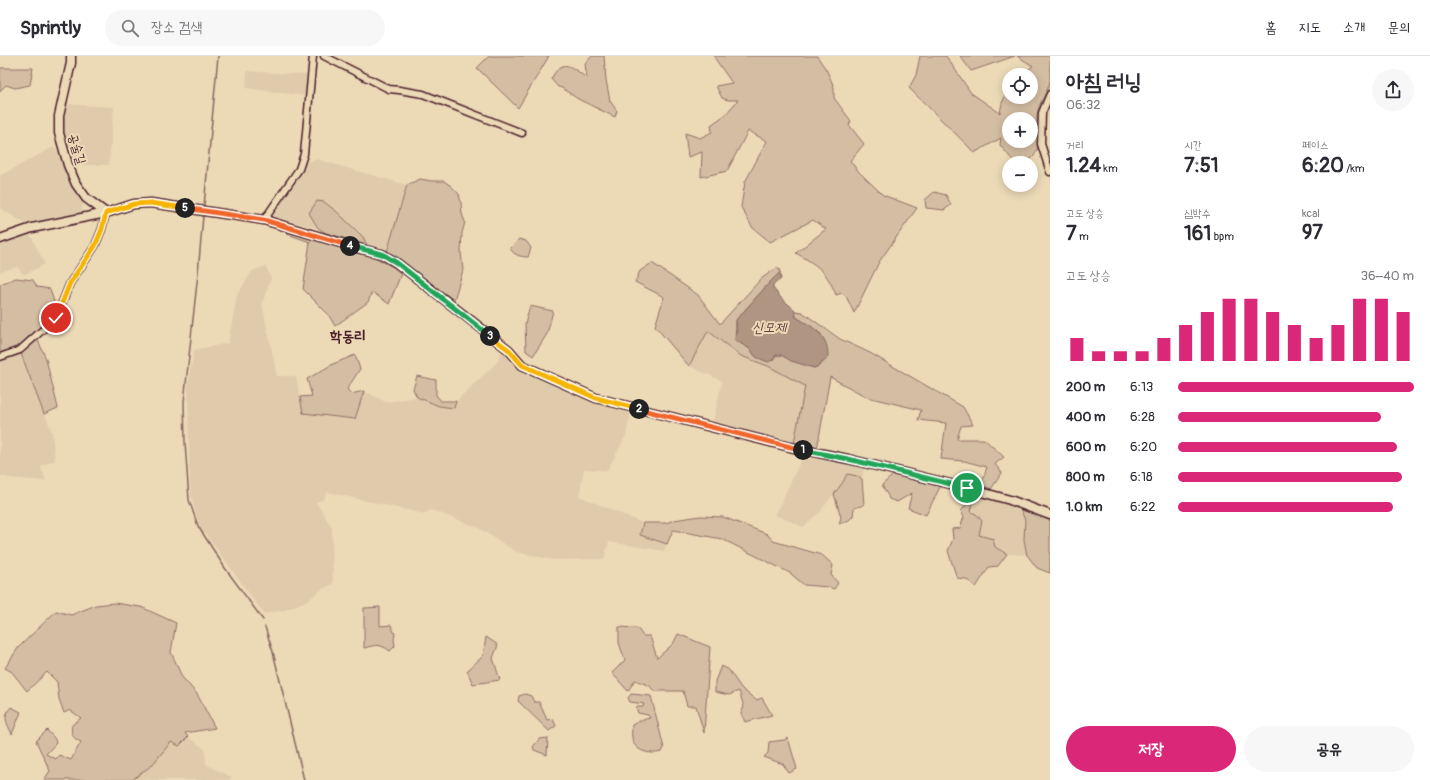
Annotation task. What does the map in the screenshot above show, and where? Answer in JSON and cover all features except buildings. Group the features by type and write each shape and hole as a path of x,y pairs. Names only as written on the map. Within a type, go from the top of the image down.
{"street":[{"name":"공술길","path":"71,56 71,63 59,116 59,133 68,165 76,184 86,198 106,213"},
{"path":"264,220 299,169 304,154 313,56"},
{"path":"324,56 389,89 423,94 522,133"},
{"path":"1050,94 1042,113 1041,144 1050,172"},
{"path":"0,239 32,228 106,213 134,204 150,203 264,220 382,254 397,263 503,346 522,365 596,398 790,448 848,459 967,488 1010,500 1050,515"},
{"path":"0,357 20,350 56,318 70,283 95,246 102,229 106,213"}],"shaded area":[{"path":"489,56 549,56 518,108 477,68"},
{"path":"592,56 604,56 610,101 617,111 615,117 578,99 562,88 558,87 551,79 560,68 564,66 572,67 587,78 585,64"},
{"path":"817,56 827,71 834,87 834,98 851,121 849,125 864,144 850,161 859,172 883,195 917,208 879,262 854,313 846,296 842,293 836,295 825,274 816,265 796,253 826,229 813,220 770,242 752,227 741,207 745,182 767,141 748,131 727,171 701,177 702,152 688,157 685,133 700,138 712,132 711,125 725,115 738,100 728,100 722,98 716,86 732,83 714,57"},
{"path":"920,56 946,56 971,93 1000,113 1002,103 1038,104 1038,68 1030,68 1033,66 1017,56 1050,56 1050,81 1038,112 1002,112 1002,147 1000,145 1001,138 974,153 909,88 916,75"},
{"path":"960,56 1015,56 971,71"},
{"path":"0,68 33,68 30,85 15,88 6,85 0,91"},
{"path":"247,71 308,75 305,96 246,88"},
{"path":"65,104 114,107 109,165 74,165 62,132"},
{"path":"53,147 60,153 83,203 82,214 26,224 1,209 0,175"},
{"path":"1002,148 1037,148 1034,156 1009,156"},
{"path":"316,159 407,185 387,252 367,245 363,237 336,211 324,202 309,213 318,228 270,218 304,163"},
{"path":"420,179 444,181 459,194 462,214 465,222 462,233 461,252 463,270 454,300 387,252 407,185"},
{"path":"934,192 946,195 951,205 944,210 926,208 925,200"},
{"path":"317,201 324,202 336,211 363,237 367,245 326,233 318,228 309,213"},
{"path":"286,230 368,254 393,267 401,274 389,304 372,292 368,302 335,326 328,314 303,289 310,242 287,234"},
{"path":"30,234 45,264 24,275 17,267 0,272 0,244"},
{"path":"519,239 526,241 531,248 528,257 518,255 510,248"},
{"path":"652,263 698,295 720,324 761,279 778,267 780,272 736,320 735,340 750,349 756,357 773,360 776,355 781,355 814,368 819,366 826,360 821,334 796,317 795,311 802,312 840,339 870,353 963,407 973,425 961,426 957,439 984,439 1004,457 995,464 1002,473 991,489 981,485 987,467 964,461 941,459 946,423 918,420 921,410 867,397 830,377 817,449 794,443 805,386 768,366 741,356 708,331 689,366 655,326 664,297 635,282 640,271"},
{"path":"266,266 271,279 262,303 277,376 296,376 303,413 355,419 364,391 386,402 417,397 439,406 454,407 456,401 497,362 501,352 541,376 631,413 626,436 607,471 584,469 579,496 643,523 640,535 667,544 664,551 609,542 604,559 554,560 516,552 477,527 431,510 424,514 327,492 323,500 316,502 332,527 333,584 321,590 308,600 285,610 264,614 199,525 191,496 189,466 188,383 194,350 228,343 237,295 252,271"},
{"path":"16,278 33,280 37,287 50,289 54,302 57,306 46,322 17,347 0,353 0,284"},
{"path":"530,306 553,311 547,334 533,356 526,351 525,324"},
{"path":"708,331 741,356 768,366 806,386 794,443 713,422 722,381 689,366"},
{"path":"38,340 46,359 58,408 44,414 20,351"},
{"path":"20,351 52,432 55,460 41,466 46,481 0,476 0,360"},
{"path":"355,355 360,369 347,389 351,394 364,391 355,419 303,413 300,397 312,396 307,379 333,364"},
{"path":"417,376 436,380 436,395 441,401 456,401 454,408 439,406 417,397 413,389"},
{"path":"803,456 864,467 862,479 857,476 847,474 843,482 820,512 803,527 775,515"},
{"path":"847,474 857,476 862,479 864,505 854,508 853,516 849,520 839,524 841,517 834,494"},
{"path":"893,475 941,485 926,515 908,508 912,493 897,502 889,499 882,485"},
{"path":"973,494 1020,508 1025,520 1024,540 1027,555 1007,554 979,535 971,512 973,502 971,499"},
{"path":"971,499 973,502 971,512 976,514 982,521 979,535 993,539 995,547 1007,554 998,566 989,567 976,587 966,579 957,578 948,551 953,539 952,529 960,528 964,517 961,511"},
{"path":"1020,508 1050,518 1050,573 1037,568 1027,555 1024,540 1025,520"},
{"path":"700,516 723,517 767,534 773,541 822,555 833,565 831,575 838,583 834,589 804,585 790,573 722,539 673,530 667,544 640,535 643,523 666,523 674,520"},
{"path":"114,603 141,607 176,623 171,652 182,677 197,694 215,728 185,733 188,737 179,746 171,742 152,765 132,780 44,780 50,771 36,741 47,730 55,739 56,743 46,754 56,759 59,755 71,760 81,742 73,736 71,731 72,725 81,718 70,710 64,713 59,699 57,682 47,672 27,691 12,672 5,668 18,648 56,611 71,615 96,605"},
{"path":"380,607 380,626 391,625 395,634 395,646 390,651 377,645 364,648 364,608"},
{"path":"619,627 637,628 643,636 650,636 657,658 673,644 678,634 710,647 704,733 696,706 687,706 683,691 654,691 650,686 635,680 628,691 612,673 625,660 619,643"},
{"path":"486,637 498,645 493,658 500,680 473,684 467,671 483,656"},
{"path":"721,666 728,669 742,689 756,700 762,698 772,715 745,722 741,713 744,707 739,691 729,695 715,692 715,681"},
{"path":"525,694 531,696 534,702 539,702 547,720 553,719 556,726 549,731 518,701 519,696"},
{"path":"631,694 651,696 664,748 662,752 645,752 638,748 633,742 632,725 641,720 650,718 648,715 638,713 636,707 643,707 644,704 630,702 628,698"},
{"path":"11,707 21,712 12,734 6,720 8,711"},
{"path":"188,737 205,749 206,764 231,777 230,780 132,780 152,765 171,741 179,746"},
{"path":"548,738 547,755 534,750 533,747 539,739"},
{"path":"788,738 797,769 789,773 783,764 764,757 768,753 769,742"}],"water":[{"name":"신모제","path":"780,272 781,279 773,285 773,288 781,298 795,310 796,317 814,328 825,342 828,356 819,366 814,368 791,361 781,355 776,355 773,360 768,362 756,357 750,349 735,340 737,329 736,320"}],"waterway":[{"path":"204,206 218,56"},
{"path":"203,216 184,402 189,500 198,526 225,568 263,620"},
{"path":"265,627 273,652 304,780"}],"district":[{"name":"학동리","path":"348,336"}],"route":[{"path":"56,318 70,283 95,246 102,229 106,213 134,204 150,203 264,220 382,254 397,263 509,350 522,365 596,398 790,448 848,459 904,474 967,488"}]}
